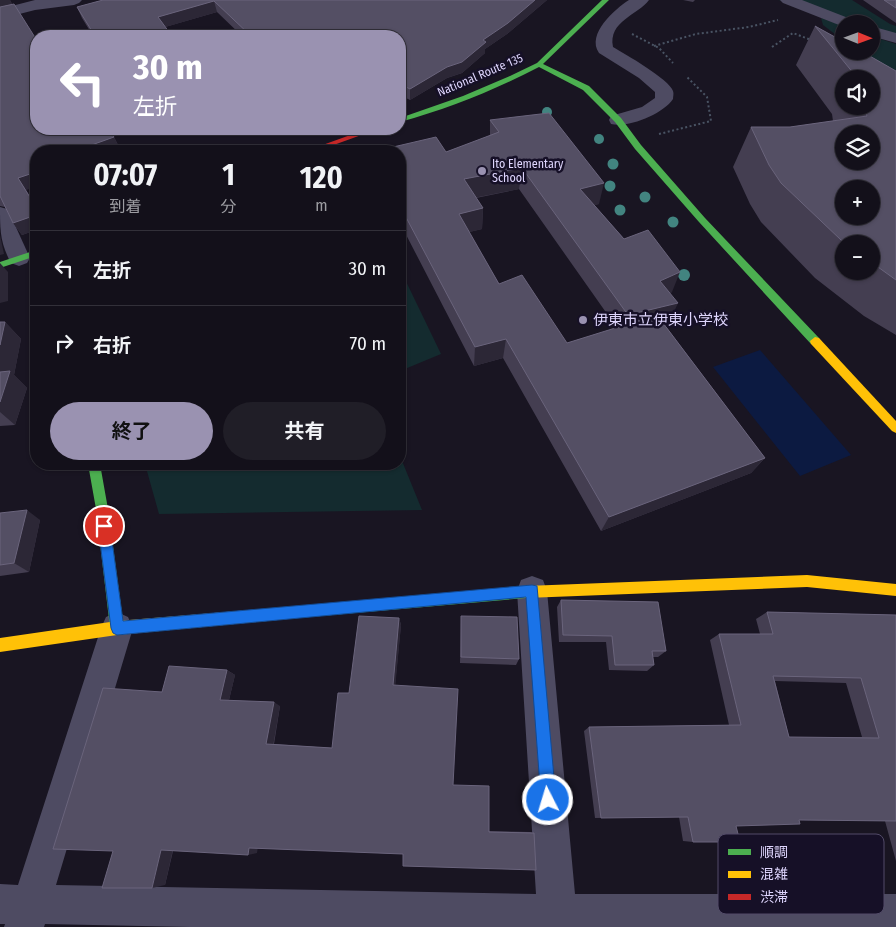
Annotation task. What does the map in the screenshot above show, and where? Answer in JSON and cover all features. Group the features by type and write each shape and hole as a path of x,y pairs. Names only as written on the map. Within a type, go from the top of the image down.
{"main road":[{"name":"National Route 135","path":"406,118 466,98 513,78 539,64 606,0"},
{"path":"539,64 586,88 618,120 638,147 702,220 896,428"},
{"path":"327,145 357,135"},
{"path":"95,470 102,509 117,628"},
{"path":"0,646 117,628 532,591 807,581 896,590"}],"street":[{"path":"0,14 35,5 74,0"},
{"path":"618,120 647,112 664,99 664,91 656,82 605,48 602,42 604,35 621,14 634,3 641,0"},
{"path":"788,0 835,18"},
{"path":"880,34 896,38"},
{"path":"0,214 19,259"},
{"path":"532,591 558,920"},
{"path":"117,628 19,912 558,920 896,914"}],"path":[{"path":"654,46 696,34 749,27 785,18"},
{"path":"772,47 793,33 816,42"},
{"path":"707,97 711,121"}],"green space":[{"path":"778,0 852,0 876,15 835,16 812,7"},
{"path":"821,18 835,23 835,34 823,25"},
{"path":"880,18 896,26 896,34 880,30"},
{"path":"880,39 896,44 896,78 871,60 880,60"},
{"path":"406,281 441,354 406,369"},
{"path":"147,470 406,470 422,510 159,514"}],"water":[{"path":"760,350 851,455 800,476 713,367"}],"building":[{"path":"103,0 535,0 508,23 483,40 486,42 462,62 447,67 410,89 406,87 406,30 245,30 214,1 158,17 168,30 91,30 77,7"},
{"path":"884,0 896,0 896,8"},
{"path":"14,4 30,30 30,135 112,135 114,137 92,145 30,145 30,174 18,178 30,197 30,217 13,223 0,196 0,7"},
{"path":"815,26 835,37 835,51"},
{"path":"843,60 877,60 896,71 896,280 880,268 880,235 836,235 781,183 769,165 751,127 790,127 880,115 880,70 851,70"},
{"path":"549,113 604,183 580,189 624,239 648,230 680,272 660,281 678,303 628,315 522,168 464,179 483,208 459,214 499,284 522,275 567,343 657,315 765,458 609,517 506,339 475,347 406,217 406,145 402,145 436,137 446,152 499,132 490,120"},
{"path":"0,322 5,322 0,345"},
{"path":"10,371 0,402 0,372"},
{"path":"27,510 14,563 0,565 0,513"},
{"path":"561,600 658,602 666,651 652,651 654,665 615,665 612,636 563,635"},
{"path":"767,612 896,615 896,821 799,820 800,824 736,826 738,834 718,834 718,842 693,842 688,817 601,818 589,727 741,725 719,634 773,634","holes":["773,676 861,678 879,738 789,737"]},
{"path":"359,616 399,618 393,685 458,689 453,785 489,786 489,832 534,833 536,870 403,866 403,854 249,848 248,855 161,850 152,888 102,888 113,851 53,849 103,688 162,692 169,666 227,670 220,700 274,702 266,744 332,748 338,693 349,693"},
{"path":"461,616 517,617 519,659 461,657"}],"traffic: fast":[{"path":"406,118 466,98 513,78 539,64 606,0"},
{"path":"539,64 586,88 618,120 638,147 702,220 815,341"},
{"path":"0,265 30,255"},
{"path":"95,470 102,509 117,628"},
{"path":"298,612 526,592"}],"traffic: slow":[{"path":"815,341 896,428"},
{"path":"526,592 807,581 896,590"},
{"path":"0,645 117,628 298,612"}],"traffic: jam":[{"path":"327,145 357,135"}],"place":[{"name":"Ito Elementary School","path":"482,171"},
{"name":"伊東市立伊東小学校","path":"583,320"}],"route":[{"path":"104,526 117,628 532,591 548,800"}]}
